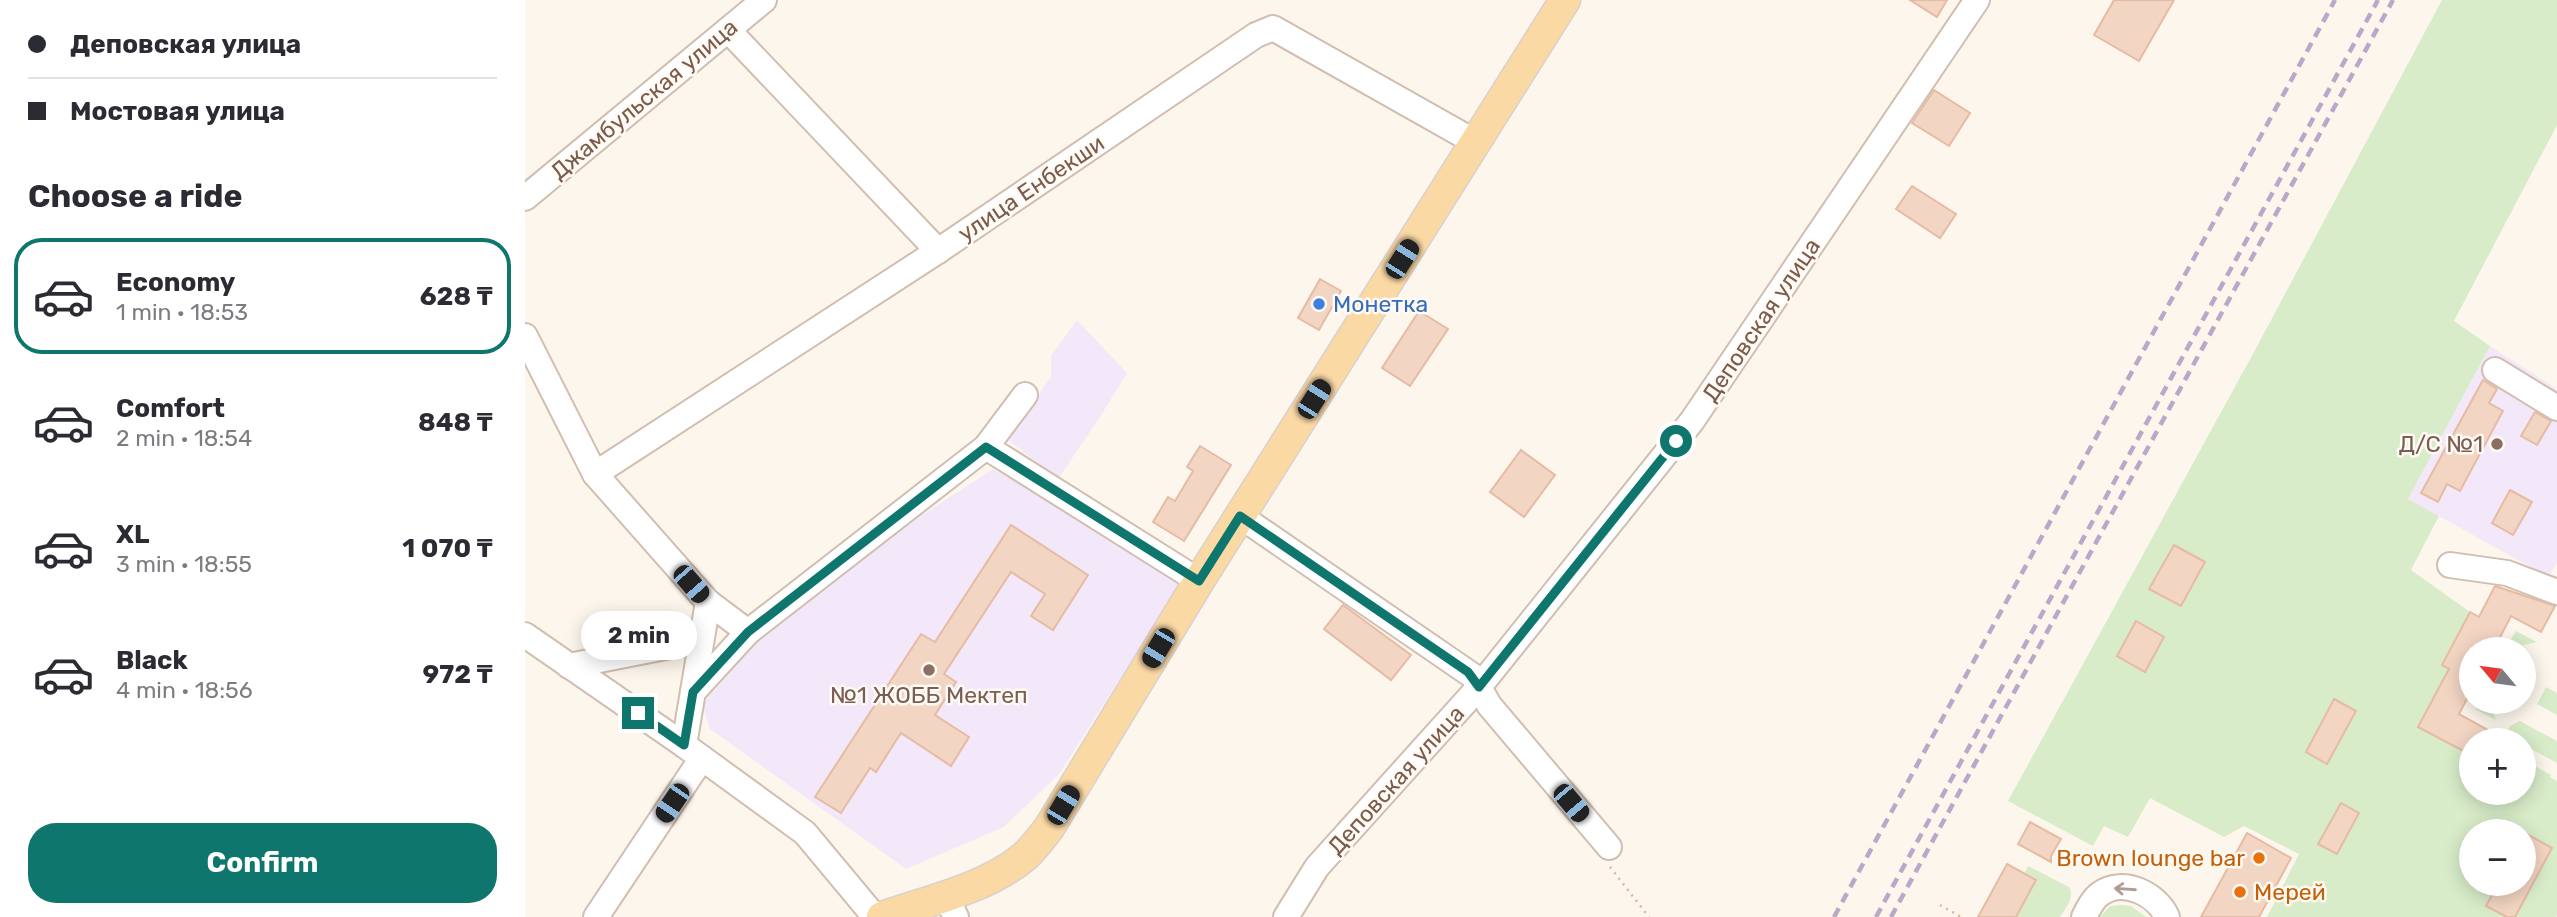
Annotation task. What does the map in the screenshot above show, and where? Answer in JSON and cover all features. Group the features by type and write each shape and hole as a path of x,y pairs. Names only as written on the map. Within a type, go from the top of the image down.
{"main road":[{"path":"882,917 951,906 1035,846 1049,828 1199,581 1565,0"}],"street":[{"name":"Джамбульская улица","path":"525,198 764,0"},
{"name":"Деповская улица","path":"1286,917 1317,867 1479,687 1692,421 1977,0"},
{"name":"улица Енбекши","path":"594,474 938,251 1257,35 1273,28 1475,142"},
{"path":"728,30 938,251"},
{"path":"525,336 594,474 708,603 748,632"},
{"path":"2495,370 2557,408"},
{"path":"693,692 748,632 986,447 1025,395"},
{"path":"986,447 1199,581"},
{"path":"1240,516 1468,672 1489,705 1606,844"},
{"path":"2450,565 2507,573 2557,592"},
{"path":"596,917 693,751 693,692 708,603"},
{"path":"525,635 693,751 805,833 874,917"},
{"path":"569,666 701,640"},
{"path":"2084,917 2099,894 2122,887 2153,898 2167,917"}],"path":[{"path":"1606,844 1604,854 1609,866 1649,917"},
{"path":"1940,905 1961,917"}],"shaded area":[{"path":"1077,320 1127,373 1058,479 1007,439 1051,377 1051,356"},
{"name":"Д/С №1","path":"2490,346 2557,389 2557,562 2549,577 2408,499"},
{"name":"№1 ЖОББ Мектеп","path":"993,469 1183,581 1059,774 1004,827 906,869 710,729 702,704 763,636 899,530"}],"green space":[{"path":"2442,0 2557,0 2557,125 2454,321 2490,346 2408,499 2439,516 2411,570 2470,612 2442,665 2449,669 2418,727 2459,749 2459,805 2536,805 2536,767 2557,781 2556,917 2267,917 2299,854 2244,826 2224,837 2150,798 2128,837 2104,826 2093,846 2008,801 2254,352"},
{"path":"2516,631 2527,637 2512,637"},
{"path":"2546,687 2557,693 2557,715 2537,704"},
{"path":"2520,721 2533,728 2509,728"},
{"path":"2536,730 2557,741 2557,763 2536,752"},
{"path":"2028,866 2069,887 2070,899 2060,917 2016,917 2036,881 2024,874"},
{"path":"2110,906 2131,906 2146,917 2100,917"}],"building":[{"path":"1910,0 1947,0 1937,17"},
{"path":"2114,0 2174,0 2139,61 2094,35"},
{"path":"1934,90 1970,113 1949,146 1912,123"},
{"path":"1912,186 1956,214 1940,238 1896,209"},
{"name":"Монетка","path":"1320,279 1341,291 1319,330 1298,318"},
{"path":"1419,311 1448,329 1410,386 1382,368"},
{"name":"Д/С №1","path":"2483,380 2497,389 2489,403 2503,411 2460,491 2447,484 2438,502 2421,493"},
{"path":"2535,412 2551,421 2537,445 2521,436"},
{"path":"1200,446 1231,465 1184,541 1153,522 1168,497 1175,501 1193,471 1187,467"},
{"path":"1521,450 1555,475 1524,517 1490,492"},
{"path":"2510,490 2532,502 2513,535 2492,523"},
{"path":"1011,525 1088,575 1053,630 1031,616 1045,594 1011,572 944,674 956,682 935,715 969,737 951,766 901,733 876,772 870,768 841,813 815,797 921,634 935,642"},
{"path":"2174,545 2205,562 2181,606 2149,589"},
{"path":"2495,586 2555,606 2541,632 2511,616 2500,637 2459,637 2459,714 2484,728 2459,728 2459,749 2418,727 2449,669 2442,665 2470,612 2479,617"},
{"path":"1343,605 1411,655 1391,680 1324,629"},
{"path":"2136,621 2164,637 2145,672 2117,656"},
{"path":"2334,699 2356,711 2327,764 2306,752"},
{"path":"2341,803 2359,813 2337,854 2318,844"},
{"path":"2030,822 2061,839 2051,856 2051,862 2018,844"},
{"path":"2247,833 2291,858 2259,917 2201,917"},
{"path":"2536,839 2552,848 2536,878"},
{"path":"2007,864 2036,880 2016,917 1978,917"},
{"path":"2491,896 2526,896 2515,917 2507,917 2486,906"}],"railway":[{"path":"1834,917 2335,0"},
{"path":"1876,917 2378,0"},
{"path":"1891,917 2393,0"}],"place":[{"name":"Монетка","path":"1319,304"},
{"name":"Д/С №1","path":"2497,444"},
{"name":"№1 ЖОББ Мектеп","path":"929,670"},
{"name":"Brown lounge bar","path":"2259,858"},
{"name":"Мерей","path":"2240,892"}],"route":[{"path":"638,713 684,745 693,692 748,632 986,447 1199,581 1240,516 1468,672 1479,687 1676,441"}]}
